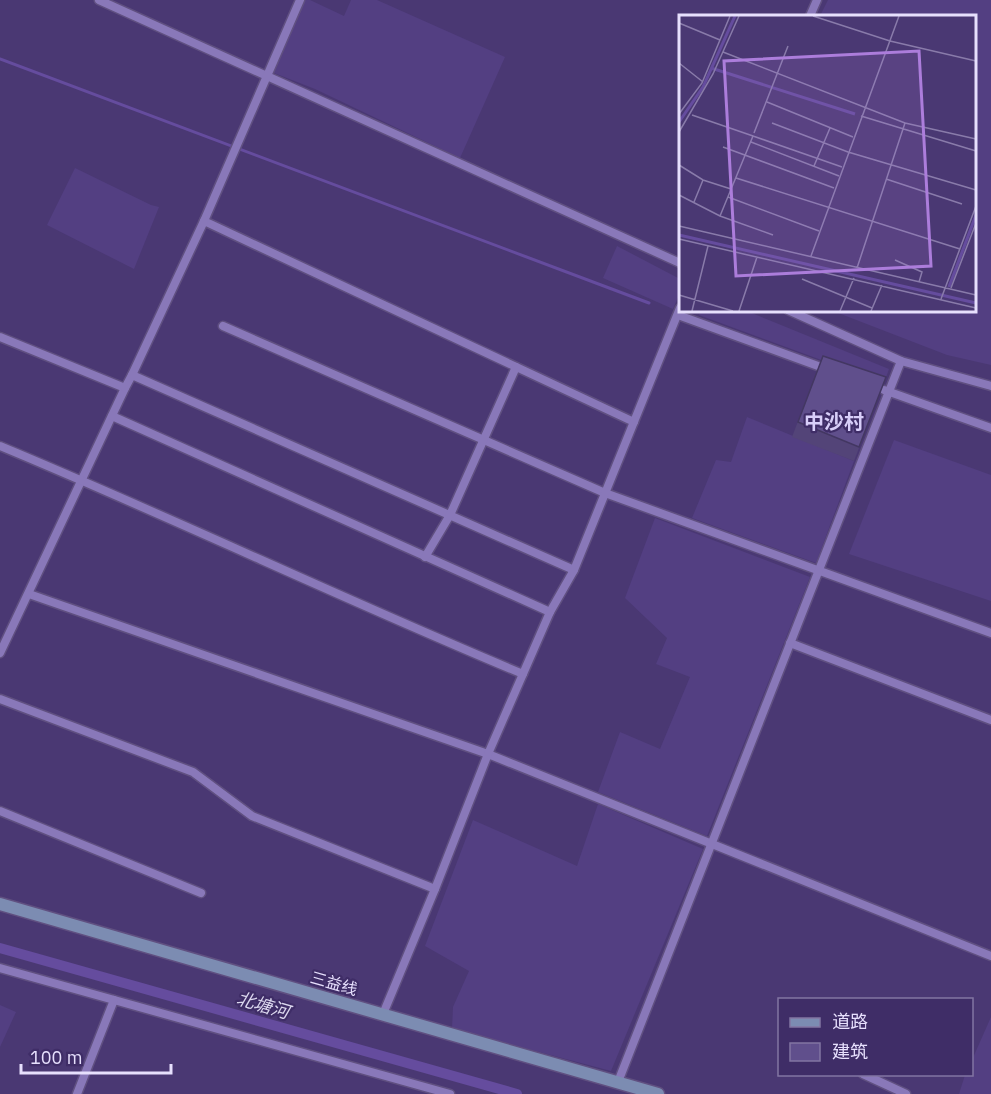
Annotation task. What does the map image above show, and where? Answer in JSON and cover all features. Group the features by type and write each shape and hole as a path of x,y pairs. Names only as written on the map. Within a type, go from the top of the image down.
{"main road":[{"name":"三益线","path":"0,904 658,1094"}],"street":[{"path":"99,0 679,262"},
{"path":"1,650 204,221 300,0"},
{"path":"810,15 817,0"},
{"path":"204,221 634,422"},
{"path":"383,1014 488,754 550,612 574,570 679,312 833,372"},
{"path":"792,312 901,361 991,386"},
{"path":"223,326 605,493 991,633"},
{"path":"0,337 125,388"},
{"path":"618,1082 901,361"},
{"path":"425,556 450,515 516,367"},
{"path":"132,375 574,570"},
{"path":"878,388 991,428"},
{"path":"112,416 550,612"},
{"path":"0,446 407,626 523,674"},
{"path":"29,594 488,754 991,956"},
{"path":"790,643 991,720"},
{"path":"0,699 193,772 252,816 435,889"},
{"path":"0,811 201,893"},
{"path":"0,968 450,1094"},
{"path":"77,1094 114,1000"},
{"path":"867,1076 906,1094"}],"shaded area":[{"path":"305,0 310,0 344,16 351,0 377,0 505,57 460,158 315,89 274,73"},
{"path":"828,0 991,0 991,365 947,355 836,312 976,312 976,15 820,15"},
{"path":"75,168 159,207 134,269 47,225"},
{"path":"617,246 679,278 679,295 673,309 603,278"},
{"path":"700,312 749,312 889,369 884,383 699,315"},
{"path":"747,417 854,461 816,563 692,518 716,460 731,462"},
{"path":"894,440 991,475 991,601 849,554"},
{"path":"655,518 810,577 707,836 598,792 620,732 660,749 690,677 656,664 667,638 625,598"},
{"path":"598,804 703,849 611,1071 452,1029 453,1007 469,971 425,946 473,820 577,866"},
{"path":"0,1005 16,1012 0,1047"},
{"path":"991,1017 991,1094 959,1094 965,1076 973,1076 973,1058"}],"building":[{"path":"823,356 886,377 859,447 798,422"}],"waterway":[{"path":"0,59 649,303"},
{"name":"北塘河","path":"0,948 517,1094"}],"district":[{"name":"中沙村","path":"834,421"}]}
